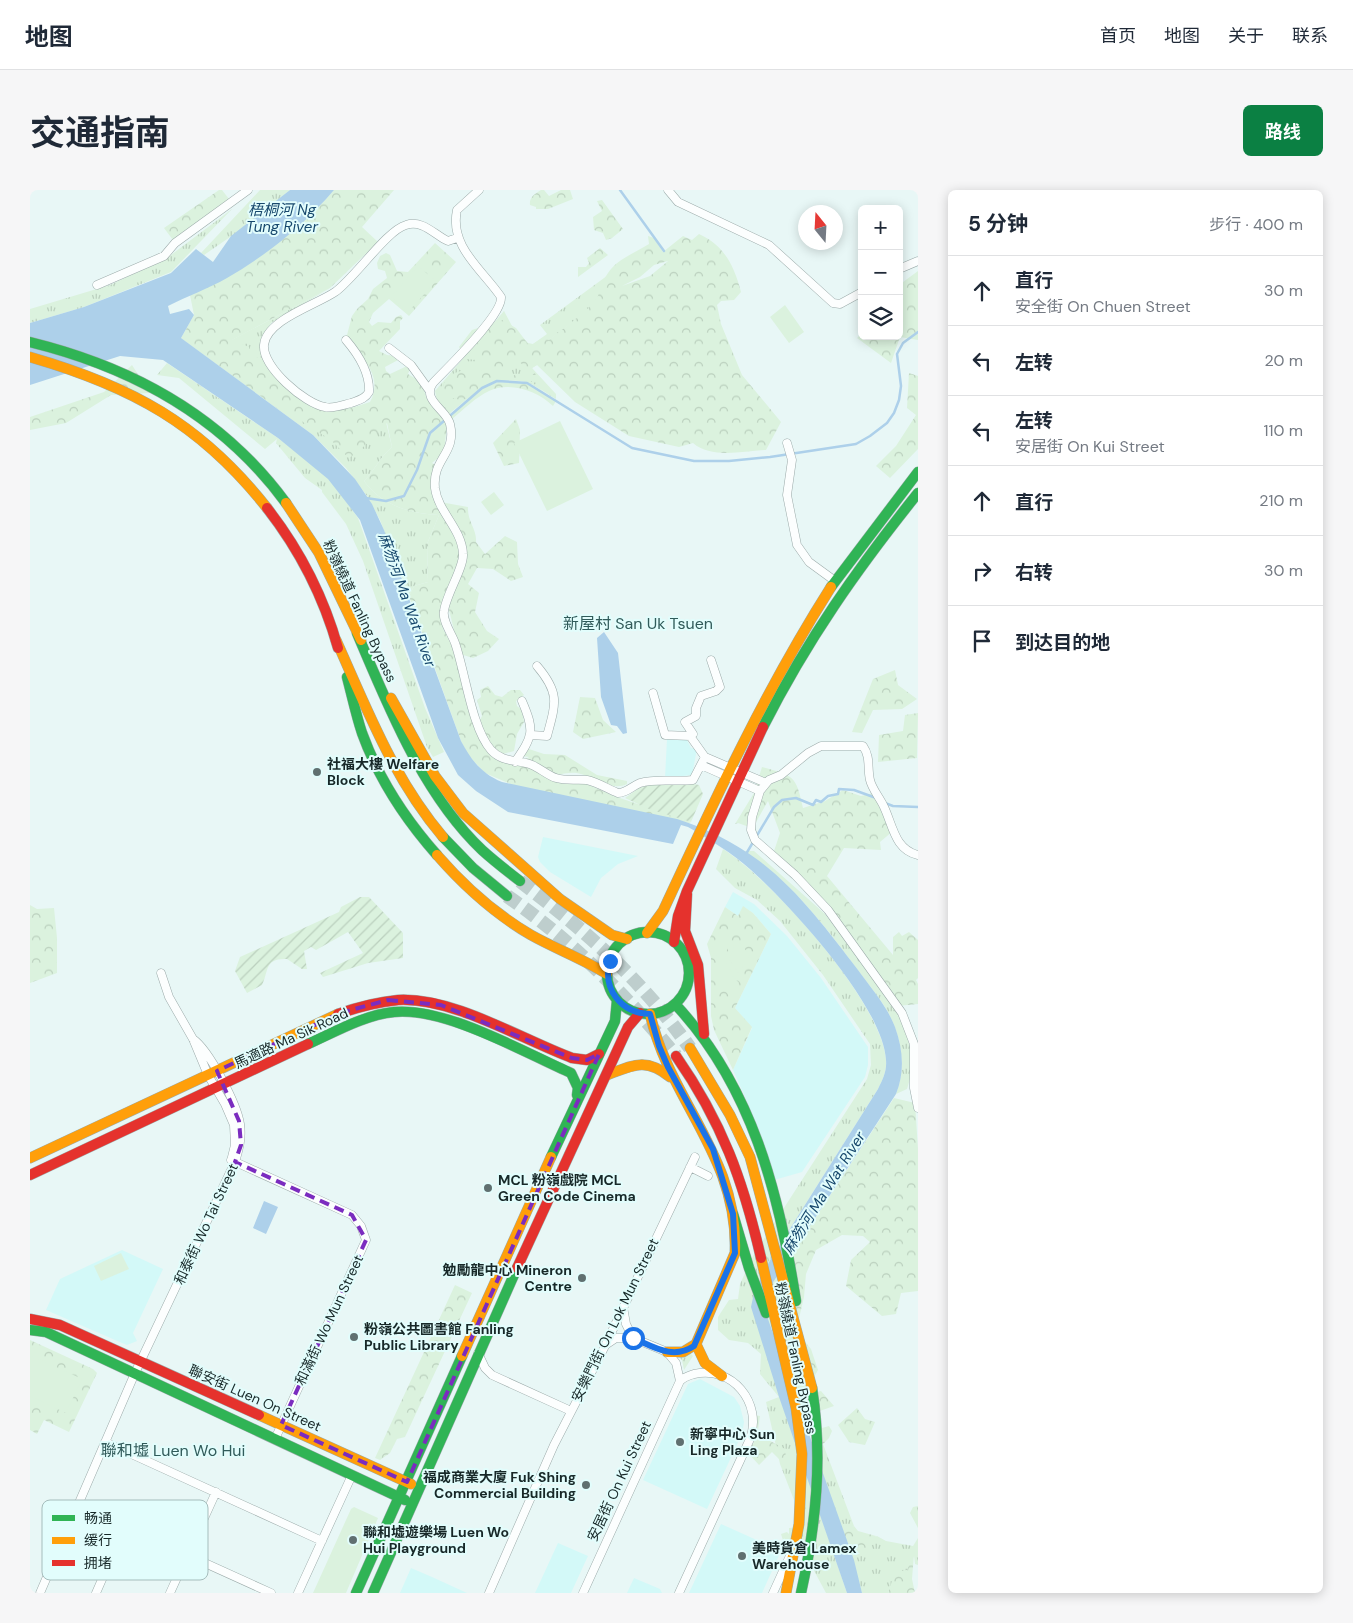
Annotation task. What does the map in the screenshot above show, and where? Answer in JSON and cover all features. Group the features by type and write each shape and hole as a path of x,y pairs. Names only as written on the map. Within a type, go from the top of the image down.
{"main road":[{"name":"粉嶺繞道 Fanling Bypass","path":"30,342 55,347 103,363 164,393 228,440 262,473 289,506 323,561 357,633 397,726 425,776 451,813 481,849 520,881"},
{"path":"30,356 72,368 122,387 180,420 234,466 275,516 312,581 384,748 414,799 452,847 475,870 507,896"},
{"path":"647,933 663,911 728,771 770,687 815,610 918,472"},
{"path":"674,942 674,928 687,894 739,776 776,701 827,613 918,492"},
{"path":"357,633 411,737 435,776 463,813 560,899 612,935 627,939"},
{"path":"336,640 366,742 393,795 422,838 467,886 523,930 588,962 607,974"},
{"path":"687,894 684,923 686,935 699,966 700,1016 704,1036"},
{"path":"647,933 661,935 674,942 683,952 689,972 687,986 675,1004 663,1011 645,1014 628,1009 618,1000 611,990 607,974 612,954 627,939 647,933"},
{"name":"馬適路 Ma Sik Road","path":"30,1158 340,1013 388,1000 415,1000 441,1005 555,1052 581,1060 587,1060 599,1054"},
{"path":"356,1593 576,1101 615,1021 618,1000"},
{"path":"675,1004 704,1036 744,1104 770,1177 789,1254 804,1356"},
{"name":"馬適路 Ma Sik Road","path":"30,1175 356,1022 400,1012 427,1014 450,1020 572,1073 578,1088 576,1101"},
{"path":"373,1593 478,1353 628,1027 645,1014"},
{"path":"645,1014 676,1083 713,1149 740,1232 749,1268 785,1362"},
{"name":"粉嶺繞道 Fanling Bypass","path":"690,1048 728,1112 748,1153 759,1186 815,1404 819,1453 812,1537 801,1593"},
{"name":"粉嶺繞道 Fanling Bypass","path":"676,1056 697,1086 726,1141 742,1184 785,1362 802,1452 802,1504 796,1556 786,1593"},
{"path":"607,1075 636,1064 653,1064 663,1070 676,1083"},
{"path":"722,1376 704,1364 698,1354 696,1344 735,1253 733,1214"},
{"name":"聯安街 Luen On Street","path":"30,1319 53,1323 79,1334 420,1487"},
{"name":"聯安街 Luen On Street","path":"30,1330 46,1332 412,1503"},
{"path":"667,1352 683,1352 696,1344"}],"street":[{"path":"98,285 164,256 174,243 248,190"},
{"path":"463,190 470,197"},
{"path":"430,394 433,383 493,317 502,302 501,297 478,269 457,238 455,228 457,210 479,190"},
{"path":"668,190 678,202 769,245 833,303 840,304 858,294"},
{"path":"346,340 360,357 368,381 369,392 362,400 331,408 309,401 275,372 269,365 264,352 265,339 273,327 336,292 402,227 420,224 448,241 457,238"},
{"path":"903,267 918,261"},
{"path":"389,348 412,365 449,420 449,450 438,464 435,489 441,506 454,528 463,554 453,581 444,616 455,644 482,735 492,752 515,762 530,764 557,778 589,781 623,793 638,784 648,781 693,780 705,756"},
{"path":"787,443 792,460 787,495 797,545 808,562 835,581"},
{"path":"711,660 720,687 716,691 701,696 696,708 696,716 685,722 692,734 690,736 705,756 728,771 766,783"},
{"path":"531,735 547,736 553,712 552,686 537,666"},
{"path":"653,693 665,735 690,736"},
{"path":"515,762 530,741 531,735 522,701"},
{"path":"918,855 906,850 896,839 884,806 870,780 868,754 863,746 821,746 766,783 760,791 751,822 753,837 828,910 905,1018 914,1044 914,1088 918,1108"},
{"path":"701,765 728,771"},
{"path":"739,776 760,791"},
{"name":"和泰街 Wo Tai Street","path":"79,1500 140,1361 241,1145 240,1121 169,997 161,973"},
{"name":"安樂門街 On Lok Mun Street","path":"489,1593 571,1411 605,1346 695,1157"},
{"name":"和滿街 Wo Mun Street","path":"233,1161 352,1215 361,1226 366,1240 275,1439"},
{"path":"690,1167 708,1176"},
{"path":"623,1307 626,1324 633,1338"},
{"path":"605,1346 616,1338 633,1338 667,1352 676,1363 680,1381 685,1377 699,1373 722,1376 740,1388 749,1400 754,1419 752,1432 679,1593"},
{"path":"478,1353 485,1368 492,1375 571,1411"},
{"name":"安居街 On Kui Street","path":"583,1593 680,1381"},
{"path":"105,1442 322,1541"},
{"path":"298,1593 352,1476"},
{"path":"208,1510 216,1492"},
{"path":"774,1593 789,1557"},
{"path":"208,1564 270,1593"},
{"name":"和泰街 Wo Tai Street","path":"40,1593 45,1580"},
{"path":"96,1593 102,1580"},
{"path":"170,1593 176,1580"}],"highlighted area":[{"path":"388,1000 441,1005 572,1058 587,1060 599,1054 407,1482 281,1425 366,1240 352,1215 235,1162 241,1145 239,1121 217,1071 340,1013"}],"shaded area":[{"path":"667,739 687,740 691,748 697,749 692,775 665,778"},
{"path":"543,837 638,856 618,864 601,878 591,897 550,872 540,862 538,857"},
{"path":"733,892 754,904 787,936 821,978 868,1047 868,1065 865,1077 802,1172 774,1180 748,1104 733,1070 752,1028 735,1008 771,934 753,913 744,907 738,916 725,907"},
{"path":"122,1250 163,1269 133,1333 137,1341 127,1345 46,1310 60,1279"},
{"path":"700,1379 734,1397 740,1406 744,1422 742,1434 707,1509 643,1480 688,1384"},
{"name":"美時貨倉 Lamex Warehouse","path":"721,1524 781,1551 762,1593 689,1593"},
{"path":"558,1543 588,1556 571,1593 535,1593"},
{"path":"411,1568 432,1577 467,1593 400,1593"},
{"path":"634,1578 660,1589 662,1593 627,1593"}],"green space":[{"path":"219,190 222,190 229,199 173,240 164,228"},
{"path":"260,190 290,190 246,226 204,255 201,253"},
{"path":"334,190 394,190 362,227 378,242 330,288 232,340 249,347 249,350 242,352 240,357 245,362 258,357 264,358 285,384 285,391 305,405 315,409 346,409 370,402 375,384 373,375 358,353 344,342 343,337 347,335 352,316 357,309 368,299 373,289 387,278 385,271 378,269 377,263 380,256 386,253 390,255 397,271 408,272 435,243 456,262 409,316 389,299 373,313 369,322 372,326 378,322 391,323 396,317 401,315 403,318 400,321 400,329 379,351 387,355 399,357 398,360 385,367 386,371 390,374 407,366 410,369 408,374 421,382 427,399 447,424 444,453 432,463 438,466 435,484 440,502 468,507 476,542 485,554 505,536 517,542 518,564 523,577 511,581 493,569 477,568 468,584 479,593 475,612 487,631 499,639 488,651 473,658 460,654 449,610 443,602 440,614 443,629 455,651 480,720 482,716 477,700 481,697 480,690 488,686 495,695 502,697 511,690 520,690 524,695 516,701 517,706 522,710 524,722 517,734 514,751 503,754 503,762 516,766 529,757 522,756 526,748 544,754 565,755 597,775 627,781 627,784 621,786 608,785 574,773 556,775 557,783 587,784 614,796 691,822 515,786 485,773 468,755 461,741 409,596 414,586 428,582 427,544 439,515 418,513 397,507 379,496 364,481 392,447 387,423 369,442 350,457 329,439 299,419 296,422 181,338 194,315 190,295 228,276 267,250 304,221"},
{"path":"541,190 544,190 549,196 561,190 570,190 573,199 548,209 536,209 536,207 530,205 530,200"},
{"path":"602,200 623,229 612,238 606,240 603,233 594,230 593,217 602,211 597,201"},
{"path":"232,209 171,272 84,307 30,323 30,309 110,285 167,258"},
{"path":"699,234 716,244 727,258 735,274 741,292 734,300 721,301 717,305 721,324 742,375 781,422 766,450 718,453 700,448 693,443 679,447 629,436 575,402 537,365 532,368 536,375 531,375 519,361 501,380 482,387 469,398 461,400 447,397 443,385 451,375 471,369 479,376 482,373 481,366 486,363 485,361 467,359 459,347 472,330 502,320 516,328 528,344 533,344 542,338 549,340 577,318 596,299 605,277 612,268 621,260 649,244 648,236 654,238 663,252 683,236 692,240","holes":["668,261 650,276 622,286 640,277 654,265"]},
{"path":"649,245 659,256 540,347 537,365 532,368 556,394 556,399 529,383 502,381 483,388 449,414 437,401 435,391 504,311 512,326 528,343 533,344 547,334 540,325"},
{"path":"600,248 608,255 578,277 578,267 586,267 589,263 587,258"},
{"path":"418,266 436,281 408,312 391,297"},
{"path":"918,271 918,340 903,338 903,282"},
{"path":"330,288 271,323 263,338 261,354 267,367 305,402 318,409 344,410 386,422 392,447 364,481 379,496 397,507 418,513 439,515 427,544 428,582 414,586 409,596 380,520 367,496 346,468 313,435 181,338 224,344"},
{"path":"785,305 804,332 789,343 770,317"},
{"path":"860,340 899,340 891,363"},
{"path":"167,363 278,438 329,477 358,518 425,708 444,752 433,757 427,747 363,561 346,524 322,490 305,478 276,443 277,439 265,449 179,378 157,375"},
{"path":"132,365 150,393 111,395 66,423 30,430 30,417 104,392"},
{"path":"909,373 918,376 918,449 890,478 876,466 896,446 916,415 907,408"},
{"path":"516,374 522,374 544,392 527,381 508,380"},
{"path":"498,382 526,383 556,401 553,406 539,396 523,389 514,387 497,388 479,397 452,419 450,415 483,388"},
{"path":"516,419 520,430 519,463 504,466 493,443"},
{"path":"560,421 593,489 547,511 514,443"},
{"path":"494,492 504,505 491,515 481,502"},
{"path":"895,670 898,685 917,699 902,709 873,710 862,733 852,732 873,679"},
{"path":"580,697 595,698 603,720 616,732 583,739 573,732"},
{"path":"918,713 917,758 878,762 879,735 903,731 905,715"},
{"path":"762,767 792,778 798,789 803,808 825,801 843,790 861,796 874,793 893,831 880,842 881,850 844,848 827,876 893,955 893,937 899,932 902,936 909,932 918,940 918,978 916,980 918,984 918,1004 897,1006 826,909 785,871 773,854 780,833 768,801 755,824 757,835 752,828 738,823 735,824 754,793"},
{"path":"649,785 699,785 703,794 691,822 649,809 625,798 639,788"},
{"path":"723,849 769,887 821,944 846,976 866,1007 880,1036 886,1060 885,1071 878,1089 769,1262 772,1372 847,1593 826,1593 805,1554 797,1549 799,1513 780,1464 766,1402 779,1397 760,1374 761,1354 748,1343 729,1340 718,1330 718,1317 729,1300 738,1299 740,1284 753,1256 867,1079 871,1065 870,1044 823,975 780,921 757,900 735,888 716,869"},
{"path":"744,851 754,851 824,913 882,986 904,1021 914,1065 907,1089 896,1094 902,1065 900,1045 890,1016 879,998 806,905 777,876"},
{"path":"360,897 369,897 403,933 403,958 368,963 323,977 320,973 363,953 348,932 316,950 311,947 304,951 307,969 302,969 287,959 274,961 268,966 262,985 247,993 235,971 240,957 339,912 341,907"},
{"path":"30,905 37,909 54,908 57,938 57,973 30,983"},
{"path":"743,906 753,913 771,934 735,1008 752,1027 733,1070 714,1030 711,1016 711,958 707,944 725,907 738,916"},
{"path":"720,929 732,937 726,959 732,972 731,974 739,983 732,990 713,971 719,965 719,958 711,951"},
{"path":"737,940 750,955 743,966 742,973 739,974 729,959 734,949 733,941"},
{"path":"894,1098 915,1103 918,1149 918,1291 901,1293 896,1314 882,1316 846,1286 851,1260 870,1242 863,1236 842,1235 816,1250 806,1274 804,1297 796,1331 811,1349 818,1370 804,1395 821,1391 834,1406 814,1413 822,1428 829,1426 832,1431 829,1438 823,1444 813,1443 805,1418 809,1415 804,1416 766,1313 770,1287"},
{"path":"121,1253 129,1269 101,1281 94,1266"},
{"path":"455,1285 472,1293 405,1437 397,1439 390,1453 380,1460 375,1458"},
{"path":"30,1340 93,1369 97,1373 69,1432 44,1420 37,1434 30,1430"},
{"path":"690,1353 693,1356 684,1370 682,1360 677,1355"},
{"path":"30,1355 82,1379 66,1413 30,1396"},
{"path":"857,1408 865,1419 875,1422 865,1445 849,1442 838,1425"},
{"path":"754,1415 760,1416 757,1437 761,1436 785,1449 787,1467 772,1452 759,1465 748,1453 754,1442"},
{"path":"823,1444 854,1526 843,1532 823,1478"},
{"path":"918,1506 918,1528 910,1513 913,1507"},
{"name":"聯和墟遊樂場 Luen Wo Hui Playground","path":"354,1507 378,1518 346,1593 313,1593 351,1509"},
{"path":"804,1521 815,1523 814,1545 803,1545 800,1536 785,1547 781,1534 787,1532 789,1534 789,1528 802,1527"},
{"path":"854,1526 858,1531 876,1536 865,1554 850,1551 843,1532 847,1528"},
{"path":"877,1536 886,1541 913,1546 918,1538 918,1565 915,1564 914,1556 907,1570 891,1586 888,1593 862,1593 850,1551 859,1554 869,1539"},
{"path":"914,1554 912,1579 915,1593 888,1593 895,1572 907,1570"}],"water":[{"path":"290,190 334,190 298,227 271,249 227,278 168,306 170,314 189,309 194,315 181,338 313,435 355,479 372,504 384,530 461,741 469,754 483,771 502,782 677,819 720,836 740,848 773,872 812,912 878,997 895,1027 902,1060 901,1077 896,1094 770,1287 766,1313 854,1560 862,1593 847,1593 779,1397 751,1307 754,1293 769,1262 878,1089 884,1075 886,1060 881,1038 853,986 811,932 768,886 736,858 688,827 681,825 673,844 508,812 476,791 458,775 438,738 360,520 328,479 278,438 163,360 120,356 30,385 30,323 84,307 171,273 196,249 213,262 231,236"},
{"path":"604,632 618,653 627,733 623,734 617,726 611,725 601,697 597,638"},
{"path":"264,1201 278,1207 266,1234 253,1228"}],"waterway":[{"path":"620,190 664,251"},
{"path":"366,498 386,501 404,496 417,470 430,433 482,388 497,381 527,383 632,448 694,461 729,461 770,457 856,444 887,423 894,413 899,400 901,386 897,354 903,343 918,332"},
{"path":"746,854 774,807 782,800 796,798 813,805 816,800 821,802 828,796 838,794 839,789 854,790 876,798"},
{"path":"885,803 893,806 918,807"}],"tunnel":[{"path":"520,881 568,919 612,958 652,1000 690,1048"},
{"path":"507,896 576,950 618,990 676,1056"}],"traffic: fast":[{"path":"30,342 104,366 139,381 173,400 204,421 234,445 261,472 286,503"},
{"path":"831,587 918,472"},
{"path":"763,727 797,664 834,606 874,549 918,493"},
{"path":"357,633 381,690 409,748 442,803 461,828 482,850 520,881"},
{"path":"347,677 362,733 376,766 404,813 437,855"},
{"path":"443,837 473,868 507,896"},
{"path":"648,932 664,935 677,944 686,957 689,973 686,989 677,1002 664,1011 648,1014 632,1011 619,1002 610,989 607,973 610,957 619,944 632,935 648,932"},
{"path":"551,1157 615,1021 617,1000"},
{"path":"675,1004 702,1036 724,1070 743,1106 771,1181 781,1221 796,1301"},
{"path":"308,1044 350,1025 383,1014 415,1012 437,1016 508,1043 571,1073 578,1088 577,1095"},
{"path":"733,1214 749,1268 766,1313"},
{"path":"373,1593 517,1268"},
{"path":"30,1330 46,1332 405,1500"},
{"path":"356,1593 462,1356"},
{"path":"801,1593 811,1542 816,1491 817,1440 812,1388"}],"traffic: slow":[{"path":"30,357 100,381 132,395 162,412 190,431 216,453 267,508"},
{"path":"286,503 319,553 361,640"},
{"path":"647,933 663,911 742,746 784,666 831,587"},
{"path":"336,640 370,717 395,767 425,814 443,837"},
{"path":"391,698 435,776 463,813 560,899 612,935 627,939"},
{"path":"437,855 458,878 505,918 531,935 607,974"},
{"path":"30,1158 338,1014"},
{"path":"650,1014 672,1075 702,1130 726,1187 733,1218 735,1253 696,1344 683,1352 667,1352"},
{"path":"690,1048 730,1115 750,1157 812,1388"},
{"path":"607,1075 624,1068 646,1065 654,1067 670,1077"},
{"path":"462,1356 551,1157"},
{"path":"761,1258 796,1408 802,1454 799,1524 786,1593"},
{"path":"696,1344 705,1363 722,1376"},
{"path":"259,1415 411,1484"}],"traffic: jam":[{"path":"267,508 300,557 326,611 338,648"},
{"path":"674,942 678,916 687,891 763,727"},
{"path":"687,894 685,931 698,965 704,1034"},
{"path":"338,1014 383,1002 398,1000 419,1001 464,1012 572,1058 587,1060 599,1054"},
{"path":"517,1268 628,1027 640,1013"},
{"path":"30,1175 308,1044"},
{"path":"676,1056 706,1104 729,1152 747,1203 761,1258"},
{"path":"30,1319 60,1325 259,1415"}],"place":[{"name":"社福大樓 Welfare Block","path":"317,772"},
{"name":"MCL 粉嶺戲院 MCL Green Code Cinema","path":"488,1188"},
{"name":"勉勵龍中心 Mineron Centre","path":"582,1278"},
{"name":"粉嶺公共圖書館 Fanling Public Library","path":"354,1337"},
{"name":"新寧中心 Sun Ling Plaza","path":"680,1442"},
{"name":"福成商業大廈 Fuk Shing Commercial Building","path":"586,1485"},
{"name":"聯和墟遊樂場 Luen Wo Hui Playground","path":"353,1540"},
{"name":"美時貨倉 Lamex Warehouse","path":"742,1556"}],"district":[{"name":"新屋村 San Uk Tsuen","path":"638,623"},
{"name":"聯和墟 Luen Wo Hui","path":"173,1450"}],"route":[{"path":"610,961 607,974 614,996 622,1005 634,1012 650,1014 659,1046 668,1067 713,1149 726,1186 733,1214 736,1244 735,1253 725,1278 700,1337 694,1346 683,1352 667,1352 633,1338"}],"water label":[{"name":"梧桐河 Ng Tung River","path":"282,218"},
{"name":"麻笏河 Ma Wat River","path":"407,600"},
{"name":"麻笏河 Ma Wat River","path":"824,1193"}]}
